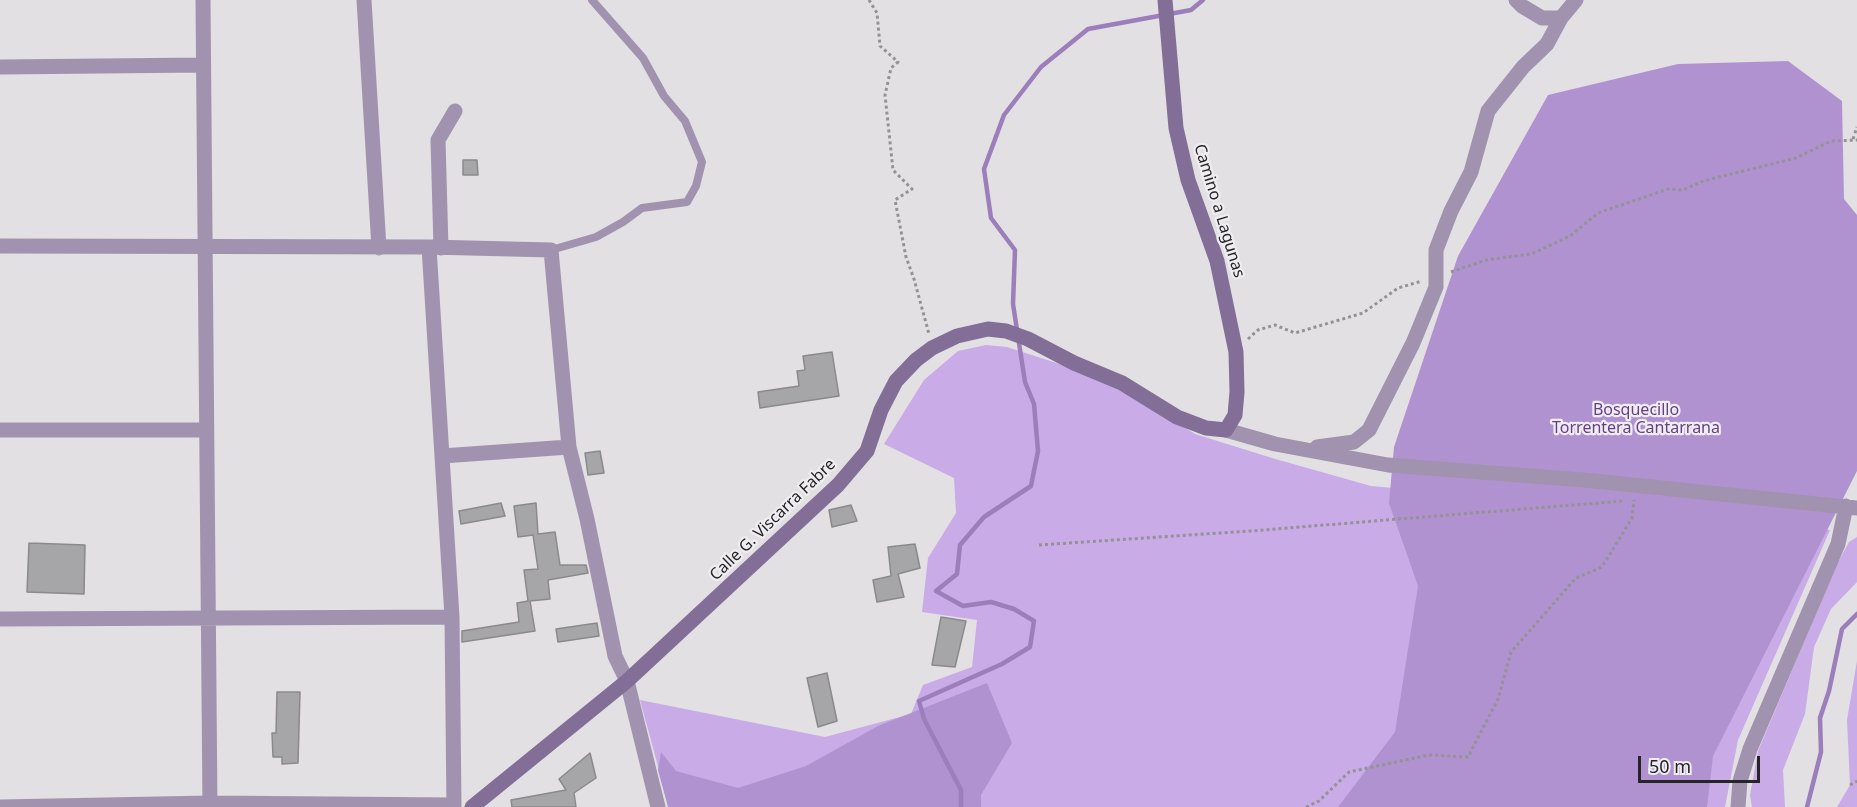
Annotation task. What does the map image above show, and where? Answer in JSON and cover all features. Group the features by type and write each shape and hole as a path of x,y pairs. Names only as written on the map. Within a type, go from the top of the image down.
{"street":[{"path":"203,0 210,805"},
{"path":"364,0 379,248"},
{"name":"Camino a Lagunas","path":"1165,0 1176,128 1188,180 1217,261 1236,352 1235,415 1226,430"},
{"path":"1516,0 1542,18 1561,18"},
{"path":"1275,444 1323,447 1354,442 1369,430 1413,343 1436,287 1436,250 1451,211 1471,172 1488,111 1523,67 1547,44 1561,18 1576,0"},
{"path":"0,67 202,65"},
{"path":"0,807 454,806 452,617 442,456 435,247 438,140 455,111"},
{"path":"0,246 435,247 551,250 568,447 587,519 615,656 627,681 658,807"},
{"name":"Calle G. Viscarra Fabre","path":"471,807 627,681 838,485 867,450 881,410 896,381 916,360 932,348 957,336 988,329 1006,331 1122,383 1177,417 1206,428 1226,430"},
{"path":"0,430 206,430"},
{"path":"1226,430 1275,444 1388,465 1483,471 1634,493 1851,507 1838,544 1750,749 1740,781 1738,807"},
{"path":"442,456 568,447"},
{"path":"0,619 452,617"}],"lane":[{"path":"551,250 596,237 642,208 687,202 696,186 702,162 685,121 664,96 643,58 592,0"}],"path":[{"path":"869,0 877,13 880,46 898,62 891,68 885,95 893,170 912,189 896,200 906,257 932,348"},
{"path":"1236,352 1258,330 1275,325 1295,333 1363,313 1398,288 1436,278 1486,260 1532,254 1570,236 1599,213 1668,189 1683,190 1703,181 1797,158 1831,141 1855,140 1857,127"},
{"path":"1306,807 1319,801 1349,772 1429,755 1468,757 1498,699 1511,651 1575,578 1602,567 1632,518 1634,493"},
{"path":"1039,545 1250,531 1634,493 1644,499"},
{"path":"1850,785 1857,781"}],"shaded area":[{"path":"986,345 1007,347 1112,381 1195,434 1371,486 1688,514 1830,530 1738,740 1725,807 669,807 640,700 825,737 911,714 923,685 972,667 977,620 922,612 928,558 956,513 954,478 884,444 924,380 958,351"},
{"path":"1857,537 1857,582 1831,609 1814,647 1805,714 1783,770 1785,807 1752,807 1750,795 1758,751 1836,566 1849,542"},
{"path":"1857,661 1857,807 1837,807 1850,785 1847,720"}],"green space":[{"name":"Bosquecillo Torrentera Cantarrana","path":"1788,61 1842,101 1844,199 1857,215 1857,471 1713,756 1707,807 1338,807 1395,732 1418,586 1389,503 1394,447 1458,256 1548,95 1678,64"},
{"path":"987,683 1012,743 981,795 981,807 668,807 658,770 661,752 676,771 738,788 806,766 878,726"}],"building":[{"path":"463,160 477,160 478,175 463,175"},
{"path":"832,352 839,396 760,408 758,392 799,386 797,371 805,370 803,356"},
{"path":"600,451 604,473 588,475 585,453"},
{"path":"501,503 505,516 461,524 459,511"},
{"path":"536,503 538,534 555,532 560,565 586,565 588,573 548,580 550,599 530,601 535,631 462,642 462,631 519,622 517,603 528,601 524,570 538,569 533,535 518,537 514,506"},
{"path":"851,505 857,521 832,527 829,510"},
{"path":"29,543 85,545 84,594 27,592"},
{"path":"915,544 920,568 898,574 904,597 877,602 873,580 891,576 888,547"},
{"path":"941,617 966,621 955,667 932,665"},
{"path":"597,623 599,636 558,642 556,629"},
{"path":"827,673 837,721 818,727 807,678"},
{"path":"277,692 300,692 298,763 282,764 282,757 273,757 272,733 276,733"},
{"path":"590,753 596,778 574,793 576,807 512,807 511,800 566,790 559,779"}],"waterway":[{"path":"961,807 961,790 924,719 919,701 1002,664 1030,647 1034,621 1014,609 991,602 963,606 936,591 957,574 960,545 984,517 1031,486 1038,451 1034,404 1025,382 1013,304 1015,250 991,218 984,169 1004,115 1041,67 1088,29 1191,10 1203,0"},
{"path":"1807,807 1821,752 1820,718 1829,691 1842,629 1857,614"}]}
